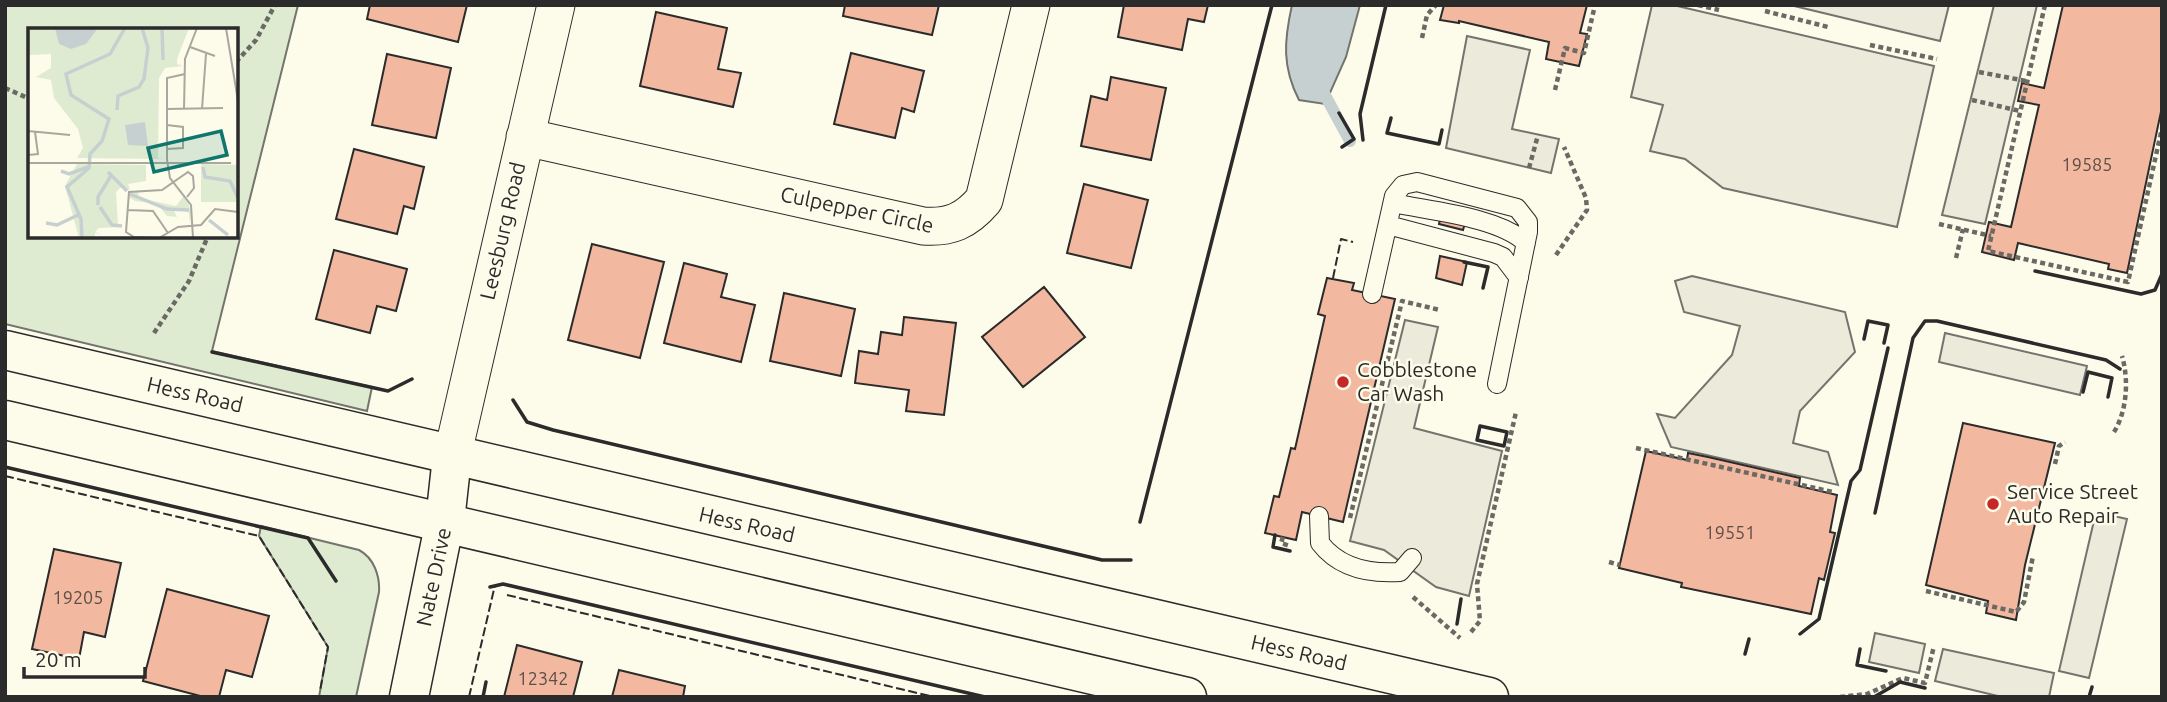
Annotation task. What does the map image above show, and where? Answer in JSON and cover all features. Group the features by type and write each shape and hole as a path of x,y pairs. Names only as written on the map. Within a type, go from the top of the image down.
{"main road":[{"name":"Hess Road","path":"5,350 452,457 1489,697"},
{"path":"5,420 1187,697"},
{"name":"Nate Drive","path":"409,697 445,521 452,457"}],"street":[{"name":"Leesburg Road","path":"452,457 556,5"},
{"name":"Culpepper Circle","path":"525,137 923,226 944,228 972,214 984,200 1031,5"}],"lane":[{"path":"1371,294 1392,203 1398,189 1410,182 1517,208 1528,222 1526,243 1497,384"},
{"path":"1392,203 1488,224 1513,232 1526,243"},
{"path":"1388,225 1494,253 1512,266 1519,278"},
{"path":"1319,516 1320,543 1348,566 1364,571 1400,572 1412,558"}],"path":[{"path":"238,60 256,40 275,5"},
{"path":"1422,38 1427,15 1436,5"},
{"path":"1555,90 1565,48 1584,53 1595,5"},
{"path":"1698,5 1719,10"},
{"path":"2045,5 1988,251 2128,282 2162,128"},
{"path":"1765,11 1828,27"},
{"path":"1870,45 1937,59"},
{"path":"1979,72 2027,81"},
{"path":"5,88 28,98"},
{"path":"1972,100 2020,111"},
{"path":"1529,168 1538,135"},
{"path":"1550,262 1587,210 1586,198 1564,147"},
{"path":"1939,224 1991,236"},
{"path":"1956,258 1963,229"},
{"path":"154,333 189,281 207,238"},
{"path":"1348,526 1402,301 1440,310"},
{"path":"2115,432 2124,400 2126,378 2122,356"},
{"path":"1471,632 1480,621 1477,584 1516,412"},
{"path":"2055,464 2059,446 2065,442"},
{"path":"1636,448 1833,492"},
{"path":"1926,591 2020,611 2033,556"},
{"path":"1609,562 1620,565"},
{"path":"1944,603 1946,596"},
{"path":"1840,697 1867,694 1903,678 1925,683 1934,646"}],"green space":[{"path":"5,5 298,5 212,351 372,387 367,411 5,324"},
{"path":"261,526 359,550 372,563 377,574 379,592 356,697 319,697 328,647 259,536"}],"shaded area":[{"path":"1292,5 1360,5 1346,57 1325,104 1299,100 1293,88 1286,54"},
{"path":"1652,5 1673,5 1934,66 1897,227 1723,188 1685,159 1650,151 1663,105 1631,97"},
{"path":"1790,5 1949,5 1940,41"},
{"path":"1994,5 2037,5 1985,224 1942,215"},
{"path":"1467,36 1530,50 1512,129 1559,139 1551,173 1446,148"},
{"path":"1692,276 1845,312 1855,352 1800,411 1793,443 1828,452 1838,485 1671,447 1657,414 1675,418 1732,355 1740,326 1684,312 1675,281"},
{"path":"1405,320 1438,327 1414,428 1502,451 1469,596 1436,587 1384,550 1350,541"},
{"path":"1945,333 2087,366 2080,395 1939,362"},
{"path":"2096,512 2127,519 2089,678 2059,671"},
{"path":"1875,633 1925,644 1919,673 1869,662"},
{"path":"1943,649 2054,673 2049,697 2002,697 1935,681"}],"building":[{"path":"370,5 467,5 458,42 367,19"},
{"path":"845,5 939,5 932,35 843,16"},
{"path":"1124,5 1208,5 1204,22 1188,19 1182,50 1118,37"},
{"path":"1444,5 1587,5 1580,33 1587,34 1579,66 1546,59 1549,42 1459,21 1440,20"},
{"path":"2063,5 2162,5 2162,107 2127,273 2108,269 2109,264 2018,243 2014,260 1982,252 1989,222 2011,227 2039,105 2018,101 2022,83 2044,88"},
{"path":"656,12 727,28 718,69 741,73 733,107 640,86"},
{"path":"851,53 924,71 914,112 902,108 895,138 834,124"},
{"path":"387,54 451,68 436,138 372,125"},
{"path":"1111,77 1166,88 1151,160 1081,146 1091,96 1107,100"},
{"path":"354,149 424,167 414,209 404,206 397,234 336,219"},
{"path":"1084,184 1148,200 1131,268 1067,253"},
{"path":"1443,207 1468,213 1463,230 1439,224"},
{"path":"592,244 664,262 640,358 568,340"},
{"path":"334,250 407,269 396,311 377,306 370,333 316,319"},
{"path":"1440,256 1467,262 1462,285 1436,278"},
{"path":"684,263 727,274 721,297 755,305 741,362 664,343"},
{"name":"Cobblestone Car Wash","path":"1327,278 1354,283 1352,290 1395,299 1343,522 1302,512 1296,540 1265,533 1274,496 1279,497 1291,448 1295,449 1325,316 1318,314"},
{"path":"1044,287 1085,337 1023,387 982,337"},
{"path":"784,293 855,309 841,376 770,361"},
{"path":"904,317 956,323 944,415 906,411 909,390 855,383 859,351 878,354 881,332 902,335"},
{"name":"Service Street Auto Repair","path":"1963,423 2055,443 2025,565 2016,620 1986,613 1988,601 1926,585"},
{"path":"1646,451 1687,460 1688,453 1800,478 1799,486 1837,495 1830,532 1835,533 1824,580 1819,578 1811,614 1681,587 1682,583 1619,568"},
{"path":"54,549 121,563 105,637 84,632 79,659 32,649"},
{"path":"167,589 269,616 252,677 226,670 219,697 204,697 143,681"},
{"path":"517,645 582,662 573,697 504,697"},
{"path":"619,670 685,686 683,697 612,697"}],"waterway":[{"path":"1320,86 1350,141"}],"fence":[{"path":"1333,278 1341,239 1353,242"},
{"path":"5,476 259,536 328,647 320,691"},
{"path":"469,697 495,585"},
{"path":"507,595 934,697"}],"wall":[{"path":"1140,522 1272,5"},
{"path":"1363,140 1360,114 1386,5"},
{"path":"1339,113 1354,139 1342,147"},
{"path":"1391,118 1387,133 1439,144 1442,130"},
{"path":"1464,262 1488,267 1483,288"},
{"path":"2035,271 2141,294 2155,290 2162,274"},
{"path":"1864,339 1868,321 1888,325 1884,343"},
{"path":"1875,513 1913,338 1925,321 1937,321 2106,360 2120,369"},
{"path":"1800,634 1819,619 1851,481 1860,470 1888,348"},
{"path":"212,352 388,391 412,379"},
{"path":"2083,392 2088,372 2112,378 2108,397"},
{"path":"513,400 527,422 553,430 1102,560 1131,560"},
{"path":"1480,426 1507,432 1504,446 1477,440 1480,426"},
{"path":"5,467 308,538 336,581"},
{"path":"1275,535 1273,547 1290,551"},
{"path":"490,587 503,584 985,697"},
{"path":"1457,624 1461,599"},
{"path":"1745,654 1749,639"},
{"path":"1860,649 1857,665 1886,671"},
{"path":"483,697 486,682"},
{"path":"1874,697 1900,682 1925,688"},
{"path":"2089,697 2092,687"}],"place":[{"name":"Cobblestone Car Wash","path":"1343,382"},
{"name":"Service Street Auto Repair","path":"1993,504"}]}
